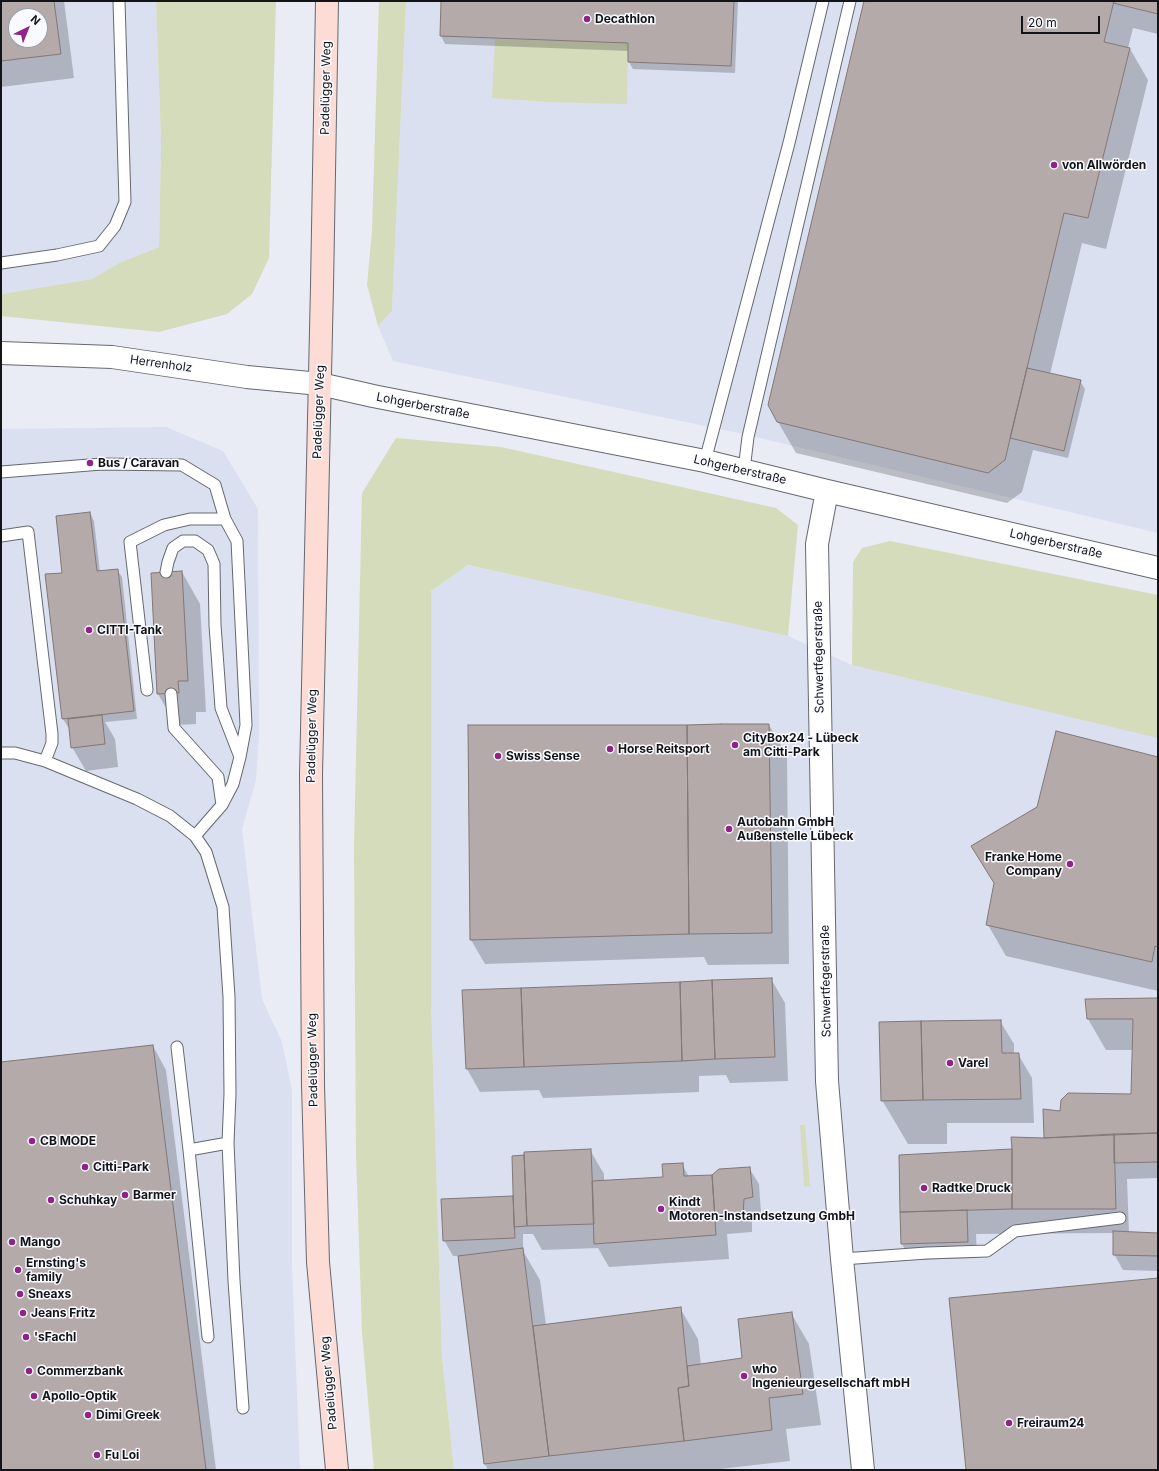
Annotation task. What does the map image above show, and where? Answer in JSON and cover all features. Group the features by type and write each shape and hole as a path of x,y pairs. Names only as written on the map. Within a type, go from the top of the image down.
{"main road":[{"name":"Padelügger Weg","path":"327,1 311,775 313,1085 318,1262 337,1470"}],"street":[{"name":"Herrenholz","path":"1,353 112,357 247,377 320,384"},
{"name":"Lohgerberstraße","path":"320,384 705,461 1158,568"},
{"name":"Schwertfegerstraße","path":"827,491 817,544 827,1081 842,1259 863,1470"}],"lane":[{"path":"1,263 57,255 100,246 115,226 125,202 119,1"},
{"path":"705,461 789,143 823,1"},
{"path":"744,470 748,437 850,1"},
{"path":"1,472 102,464 182,465 215,484 225,519 237,541 246,725 233,784 222,805 195,836"},
{"path":"147,690 130,542 164,525 190,519 225,519"},
{"path":"1,536 28,532 52,734 52,743 45,761"},
{"path":"166,572 173,548 183,541 195,541 208,550 214,564 215,625 221,708 240,757"},
{"path":"171,694 174,728 218,777 222,805"},
{"path":"1,753 15,753 45,761 138,799 170,816 195,836 206,852 223,907 229,997 230,1094 228,1143 234,1281 242,1408"},
{"path":"177,1047 208,1337"},
{"path":"189,1150 228,1143"},
{"path":"842,1259 927,1253 987,1251 1016,1231 1120,1218"}],"shaded area":[{"path":"1,1 156,1 161,141 159,247 119,263 92,279 1,294"},
{"path":"406,1 1158,1 1158,533 743,434 393,361 378,326 392,311"},
{"path":"166,427 223,451 258,509 259,737 256,780 242,829 262,999 282,1042 292,1091 292,1267 300,1470 1,1470 1,429"},
{"path":"468,565 788,636 852,665 1158,737 1158,1470 454,1470 442,1356 431,1000 431,591"}],"green space":[{"path":"156,1 276,1 269,258 252,294 227,314 159,332 1,316 1,294 92,279 119,263 159,247 161,141"},
{"path":"379,1 406,1 392,311 378,326 367,285 372,231"},
{"path":"495,39 628,43 627,104 547,102 492,98"},
{"path":"396,438 501,447 776,508 798,525 788,636 468,565 431,591 431,1000 442,1356 454,1470 374,1470 362,1332 356,1155 354,845 362,493"},
{"path":"890,541 1158,595 1158,738 852,665 853,562 862,548"},
{"path":"800,1125 805,1125 810,1186 805,1187 804,1185"}],"building":[{"path":"1,1 54,1 61,54 1,61"},
{"name":"Decathlon","path":"441,1 734,1 731,66 628,62 628,43 440,36"},
{"path":"864,1 1114,1 1104,42 1130,48 1088,218 1064,213 1005,460 988,473 777,422 768,405"},
{"path":"1114,1 1158,1 1158,14 1113,3"},
{"path":"1027,368 1081,380 1064,451 1010,438"},
{"path":"90,512 97,571 118,569 134,711 62,719 45,574 62,573 56,516"},
{"path":"182,571 188,681 178,681 179,693 157,694 151,573"},
{"path":"102,715 105,744 71,748 68,719"},
{"name":"Autobahn GmbH Außenstelle Lübeck","path":"769,724 772,933 689,934 687,725"},
{"path":"468,725 687,725 689,934 470,940"},
{"name":"Franke Home Company","path":"1056,731 1158,757 1158,947 1155,946 1152,962 986,925 994,883 971,846 1037,807"},
{"path":"772,978 775,1057 715,1059 712,980"},
{"path":"712,980 715,1059 682,1061 680,982"},
{"path":"680,982 682,1061 524,1067 521,988"},
{"path":"521,988 524,1067 466,1069 462,990"},
{"path":"1158,998 1158,1133 1044,1138 1043,1109 1060,1111 1061,1100 1068,1093 1131,1094 1133,1019 1087,1019 1085,999"},
{"path":"1001,1020 1002,1053 1019,1053 1021,1099 923,1100 921,1021"},
{"path":"921,1021 923,1100 881,1101 879,1022"},
{"name":"Citti-Park","path":"153,1045 206,1470 1,1470 1,1062"},
{"path":"1158,1133 1158,1162 1114,1163 1114,1134"},
{"path":"1114,1134 1116,1209 1012,1209 1011,1137 1044,1138"},
{"path":"591,1149 594,1224 527,1226 524,1152"},
{"path":"1012,1149 1012,1209 900,1212 899,1155"},
{"path":"524,1155 527,1226 514,1227 512,1156"},
{"path":"683,1163 684,1176 712,1175 716,1235 594,1244 592,1181 663,1177 662,1164"},
{"path":"750,1167 753,1197 744,1199 743,1216 715,1218 712,1175 719,1169"},
{"path":"513,1196 515,1238 443,1241 441,1199"},
{"path":"967,1210 968,1242 901,1244 900,1212"},
{"path":"1113,1231 1158,1233 1158,1256 1113,1255"},
{"path":"523,1248 549,1456 484,1464 458,1256"},
{"path":"1158,1278 1158,1470 966,1470 949,1298"},
{"path":"681,1307 689,1386 678,1388 684,1441 549,1456 533,1326"},
{"name":"who Ingenieurgesellschaft mbH","path":"792,1312 803,1394 769,1398 772,1430 684,1441 678,1388 689,1386 687,1366 742,1358 738,1319"}],"place":[{"name":"Decathlon","path":"587,19"},
{"name":"von Allwörden","path":"1054,165"},
{"name":"Bus / Caravan","path":"90,463"},
{"name":"CITTI-Tank","path":"89,630"},
{"name":"CityBox24 - Lübeck am Citti-Park","path":"735,745"},
{"name":"Horse Reitsport","path":"610,749"},
{"name":"Swiss Sense","path":"498,756"},
{"name":"Autobahn GmbH Außenstelle Lübeck","path":"729,829"},
{"name":"Franke Home Company","path":"1070,864"},
{"name":"Varel","path":"950,1063"},
{"name":"CB MODE","path":"32,1141"},
{"name":"Citti-Park","path":"85,1167"},
{"name":"Radtke Druck","path":"924,1188"},
{"name":"Barmer","path":"125,1195"},
{"name":"Schuhkay","path":"51,1200"},
{"name":"Kindt Motoren-Instandsetzung GmbH","path":"661,1209"},
{"name":"Mango","path":"12,1242"},
{"name":"Ernsting's family","path":"18,1270"},
{"name":"Sneaxs","path":"20,1294"},
{"name":"Jeans Fritz","path":"23,1313"},
{"name":"'sFachl","path":"26,1337"},
{"name":"Commerzbank","path":"29,1371"},
{"name":"who Ingenieurgesellschaft mbH","path":"744,1376"},
{"name":"Apollo-Optik","path":"34,1396"},
{"name":"Dimi Greek","path":"88,1415"},
{"name":"Freiraum24","path":"1009,1423"},
{"name":"Fu Loi","path":"97,1455"}]}
